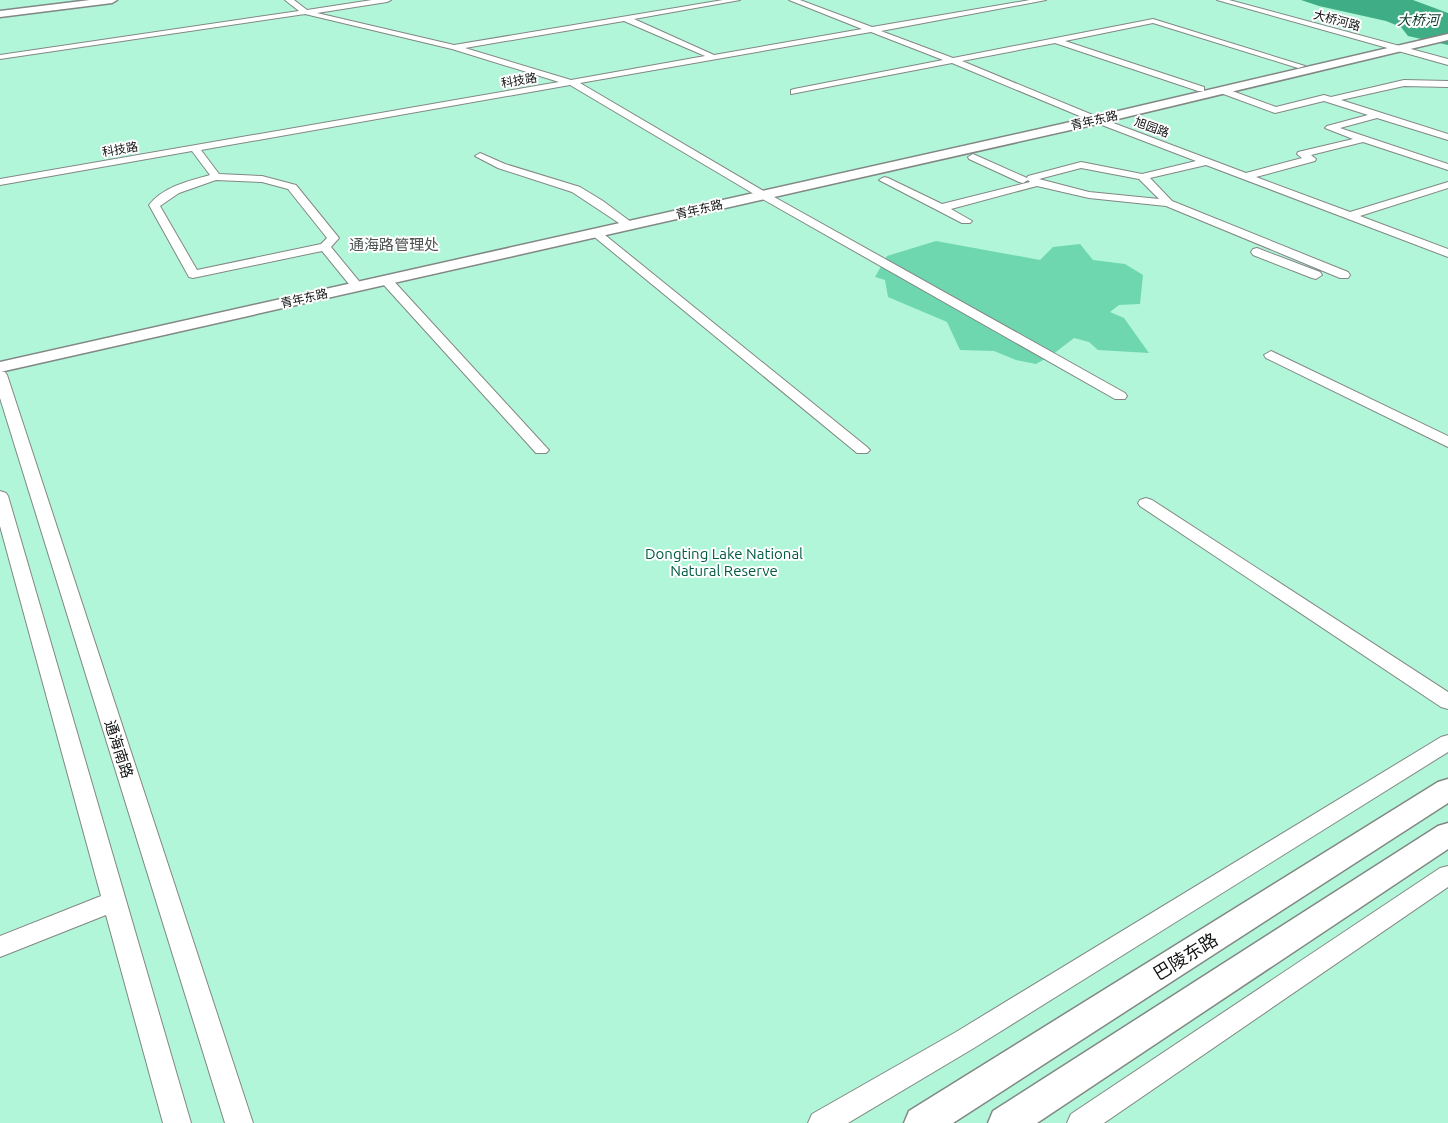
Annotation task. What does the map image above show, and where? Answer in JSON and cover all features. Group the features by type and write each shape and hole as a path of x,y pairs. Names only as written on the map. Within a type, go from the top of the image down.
{"main road":[{"path":"0,10 76,0"},
{"path":"0,14 112,0"},
{"path":"1397,46 1448,32"},
{"path":"1397,46 1448,36"},
{"name":"青年东路","path":"1094,118 1201,89 1397,46"},
{"name":"青年东路","path":"0,367 354,283 1221,90 1397,46"},
{"name":"青年东路","path":"0,357 354,283 386,280 596,233 625,222"},
{"name":"巴陵东路","path":"922,1123 1448,789"},
{"path":"1006,1123 1448,834"}],"street":[{"path":"289,0 305,12 454,47 573,83 759,192 1120,396"},
{"path":"0,57 387,0"},
{"path":"454,47 736,0"},
{"name":"旭园路","path":"793,0 951,60 1094,118 1448,253"},
{"name":"科技路","path":"0,182 1042,0"},
{"name":"大桥河路","path":"1221,0 1397,46 1448,62"},
{"path":"624,18 715,58"},
{"path":"794,92 1153,21 1301,66"},
{"path":"1054,40 1201,89"},
{"path":"1331,100 1404,83 1448,84"},
{"path":"1221,90 1274,110 1324,98 1448,137"},
{"path":"1378,115 1330,128 1448,167"},
{"path":"1427,130 1448,125"},
{"path":"1246,176 1311,159 1302,154 1364,139"},
{"path":"195,148 216,177"},
{"path":"480,156 515,172 568,186 583,193 625,222"},
{"path":"973,157 1031,181 1089,195 1168,203 1344,275"},
{"path":"941,208 1081,165 1142,177 1208,161"},
{"path":"216,177 262,178 292,187 333,238 325,246 193,274 154,205 176,188 216,177"},
{"path":"1142,177 1168,203"},
{"path":"884,180 966,221"},
{"path":"1352,215 1448,185"},
{"path":"1223,227 1230,240 1291,267 1310,272 1328,280"},
{"path":"596,233 862,450"},
{"path":"325,246 354,283"},
{"path":"1310,272 1326,267"},
{"path":"386,280 542,450"},
{"path":"1271,355 1448,442"},
{"name":"通海南路","path":"0,375 239,1123"},
{"path":"0,496 176,1123"},
{"path":"1146,502 1448,702"},
{"path":"822,1123 965,1040 1448,742"},
{"path":"1081,1123 1448,875"},
{"path":"0,947 114,901"}],"green space":[{"name":"Dongting Lake National Natural Reserve","path":"0,0 1448,0 1448,1123 0,1123"}],"shaded area":[{"path":"936,241 1040,260 1053,247 1080,244 1093,260 1125,264 1143,275 1140,304 1119,305 1110,312 1124,318 1149,353 1098,350 1089,342 1074,338 1052,355 1036,364 1016,360 994,351 960,350 947,322 888,297 885,280 875,277 887,256"}],"water":[{"name":"大桥河","path":"1301,0 1413,0 1448,13 1448,45 1408,36 1401,27 1386,21 1319,6"}],"district":[{"name":"通海路管理处","path":"394,244"}]}
